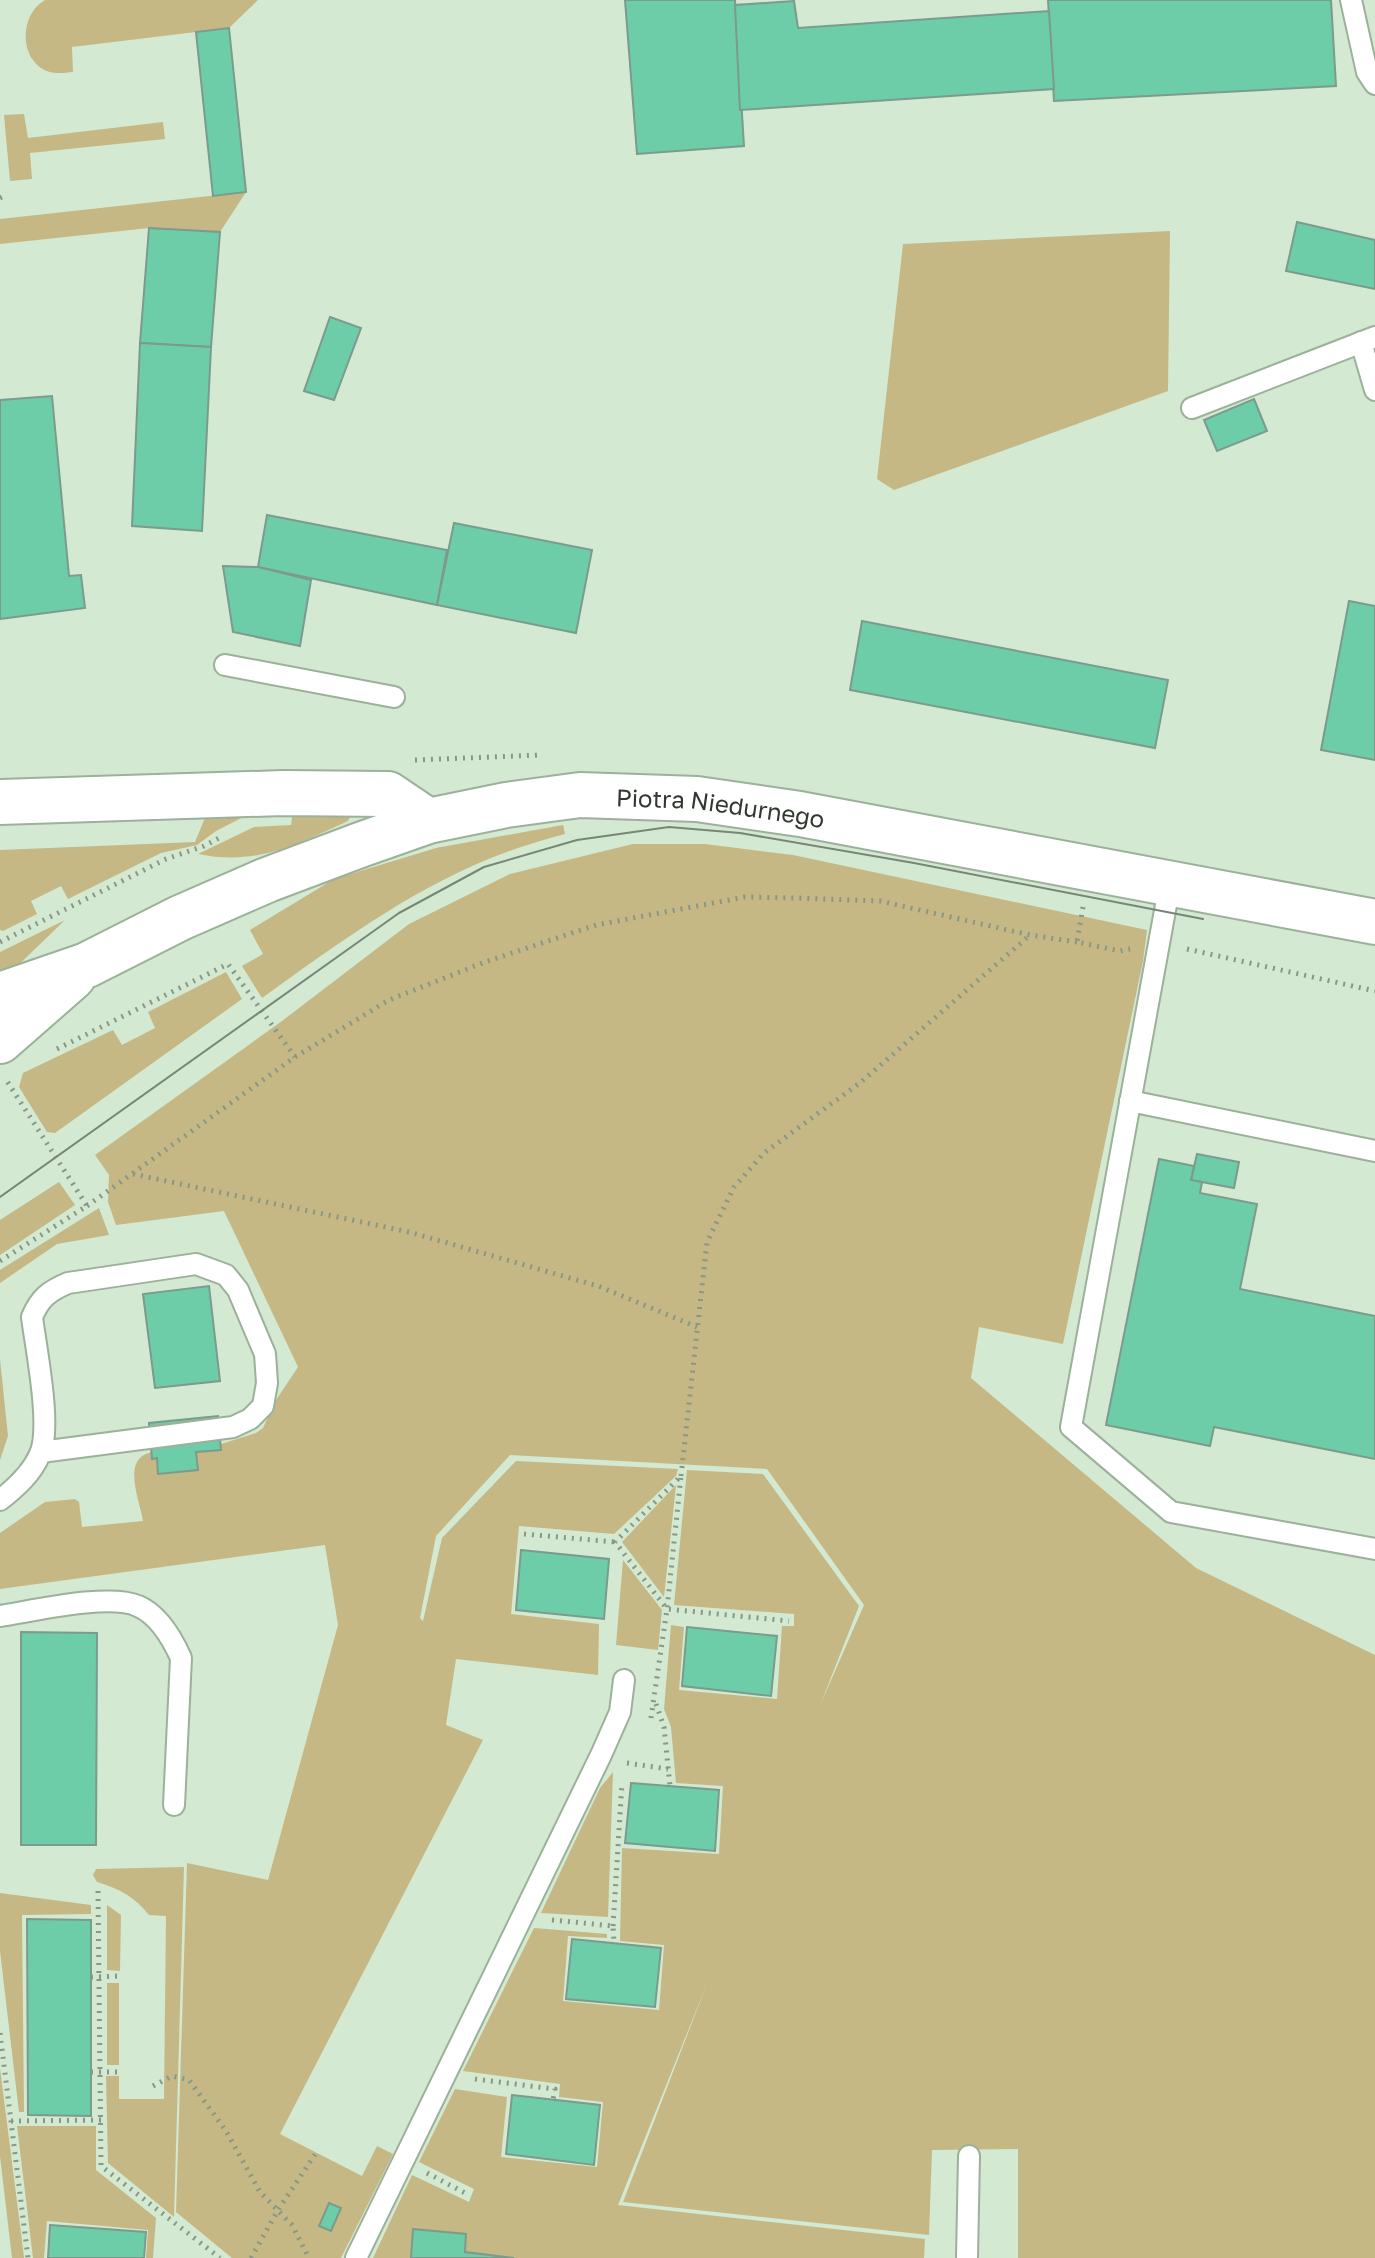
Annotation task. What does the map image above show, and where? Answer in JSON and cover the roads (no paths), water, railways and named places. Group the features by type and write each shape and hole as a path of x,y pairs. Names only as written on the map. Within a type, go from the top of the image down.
{"street":[{"path":"0,802 283,793 388,794 428,821"},
{"name":"Piotra Niedurnego","path":"0,995 87,965 180,918 267,880 428,821 506,805 580,795 697,799 800,814 1375,922"},
{"name":"Piotra Niedurnego","path":"2,1059 87,965"}],"lane":[{"path":"1351,0 1367,72 1375,84"},
{"path":"1192,408 1368,340 1375,390"},
{"path":"225,665 394,697"},
{"path":"1170,883 1071,1427 1171,1512 1375,1549"},
{"path":"1130,1101 1375,1151"},
{"path":"0,1500 30,1472 41,1452 45,1432 32,1317 45,1296 68,1283 196,1264 226,1275 238,1290 265,1354 267,1383 263,1406 250,1419 233,1427 41,1452"},
{"path":"0,1616 115,1600 139,1606 157,1620 172,1637 181,1658 174,1805"},
{"path":"356,2258 601,1755 620,1712 624,1680"},
{"path":"967,2258 969,2156"}],"tram line":[{"path":"0,1197 399,913 484,867 577,840 669,827 740,833 1203,919"}]}
